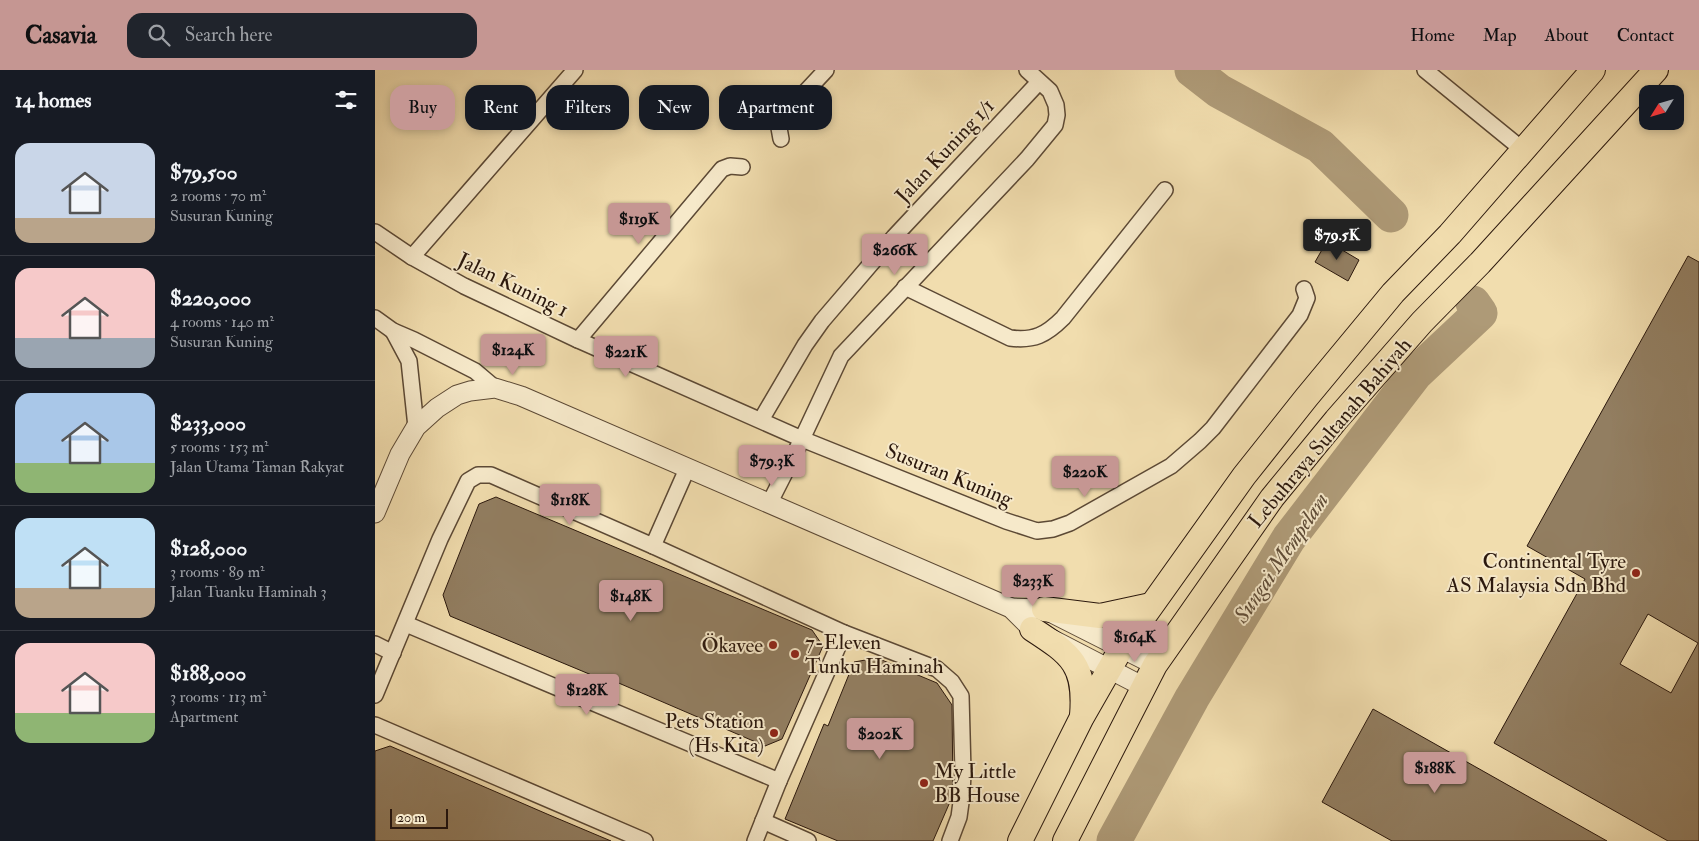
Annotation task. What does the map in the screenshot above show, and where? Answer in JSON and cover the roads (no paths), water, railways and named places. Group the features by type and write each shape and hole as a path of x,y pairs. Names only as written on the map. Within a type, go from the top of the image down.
{"main road":[{"name":"Lebuhraya Sultanah Bahiyah","path":"1020,841 1082,718 1122,647 1244,476 1393,293 1450,234 1593,70"},
{"name":"Lebuhraya Sultanah Bahiyah","path":"1065,841 1155,665 1272,498 1336,420 1422,322 1480,263 1656,70"},
{"path":"1044,609 1099,616 1151,605"},
{"path":"1032,629 1068,654 1079,673 1084,695 1082,718"}],"street":[{"path":"412,256 575,70"},
{"path":"781,139 779,128 783,116 826,70"},
{"path":"769,504 841,356 1027,158 1055,125 1057,115 1054,98 1050,91 1027,70"},
{"path":"1425,70 1523,150"},
{"name":"Jalan Kuning 1/1","path":"761,420 805,345 822,321 889,244 1039,82"},
{"path":"578,340 722,168 730,166 741,167"},
{"path":"905,287 1010,338 1024,340 1038,337 1051,331 1063,318 1165,190"},
{"name":"Jalan Kuning 1","path":"375,232 464,286 578,340 802,439"},
{"name":"Susuran Kuning","path":"802,439 1022,527 1037,531 1053,529 1070,523 1155,477 1200,442 1213,428 1300,314 1307,298 1304,289"},
{"path":"375,318 393,331 475,371 495,388 521,396 1011,608 1044,609 1155,665"},
{"path":"393,331 409,361 415,427"},
{"path":"375,513 400,454 415,427 437,408 457,395 470,391 495,388"},
{"path":"653,546 687,469"},
{"path":"375,695 441,539 468,481 478,475 491,475 844,633 937,669 952,682 961,696 963,772 959,817 950,841"},
{"path":"1011,608 1032,629 1145,687"},
{"path":"406,624 779,781"},
{"path":"755,841 779,781 844,633"},
{"path":"375,644 393,653"},
{"path":"375,725 645,841"},
{"path":"763,821 808,841"}],"waterway":[{"name":"Sungai Mempelam","path":"1192,70 1219,91 1320,146 1391,215"},
{"name":"Sungai Mempelam","path":"1114,841 1192,698 1289,538 1415,374 1480,313 1473,303"}],"place":[{"name":"Continental Tyre AS Malaysia Sdn Bhd","path":"1636,573"},
{"name":"Ökavee","path":"773,645"},
{"name":"7-Eleven Tunku Haminah","path":"795,654"},
{"name":"Pets Station (Hs Kita)","path":"774,733"},
{"name":"My Little BB House","path":"924,783"}]}
